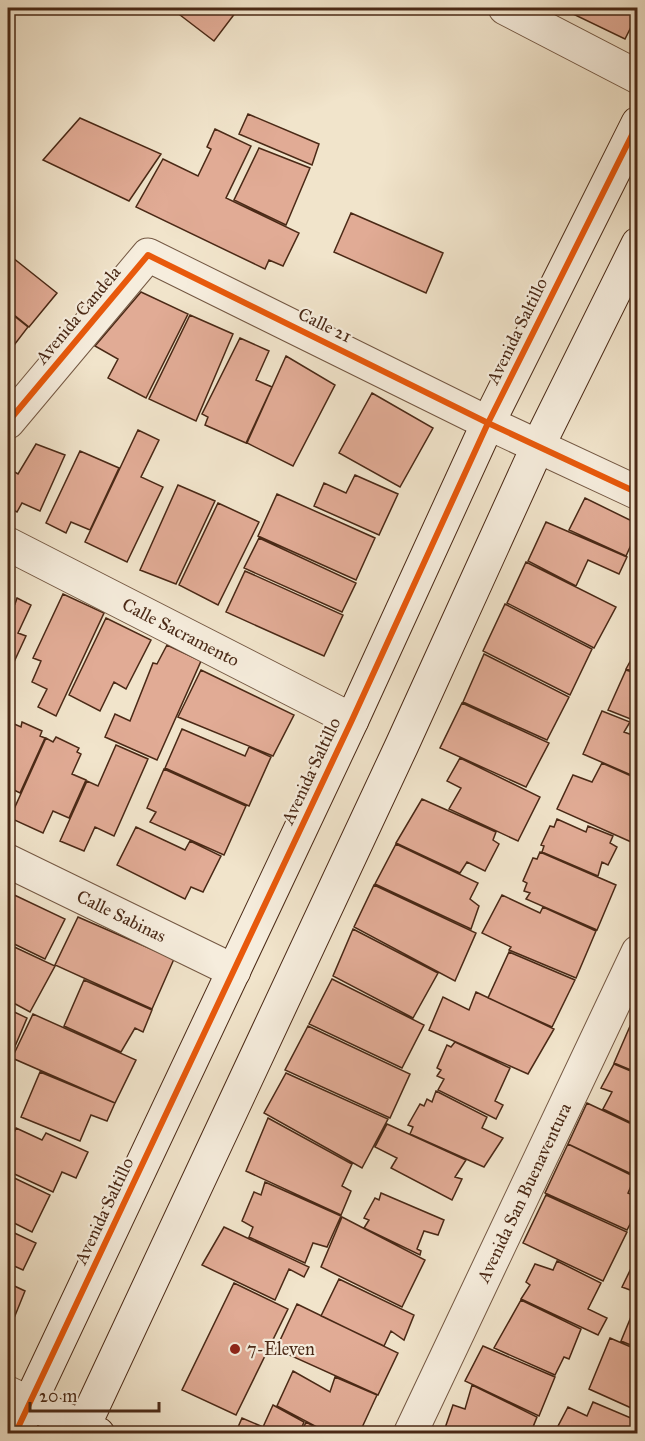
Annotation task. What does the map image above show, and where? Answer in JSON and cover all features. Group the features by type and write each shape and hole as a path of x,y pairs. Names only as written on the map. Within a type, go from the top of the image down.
{"street":[{"path":"505,8 638,77"},
{"name":"Avenida Saltillo","path":"15,1434 18,1398 234,971 488,423 638,123"},
{"path":"18,1398 87,1431 538,446 638,244"},
{"name":"Calle 21","path":"148,255 488,423 638,493"},
{"name":"Avenida Candela","path":"8,422 148,255"},
{"name":"Calle Sacramento","path":"8,544 352,720"},
{"name":"Calle Sabinas","path":"8,861 234,971"},
{"name":"Avenida San Buenaventura","path":"410,1434 638,952"}],"building":[{"path":"186,8 239,8 214,41 180,15"},
{"path":"577,8 638,8 638,13 625,39 573,14"},
{"path":"248,114 319,144 312,165 239,134"},
{"path":"80,118 161,154 129,201 43,160"},
{"path":"215,129 251,146 226,198 299,233 283,266 269,260 265,269 136,207 163,159 198,176 211,149 207,147"},
{"path":"259,148 310,168 286,225 234,200"},
{"path":"351,213 443,253 426,293 334,252"},
{"path":"8,254 57,293 29,327 8,310"},
{"path":"141,292 188,314 146,398 108,378 118,359 95,346"},
{"path":"8,311 28,327 8,353"},
{"path":"190,315 233,334 196,421 149,399"},
{"path":"240,338 269,351 256,380 272,387 246,443 205,425 208,417 202,414"},
{"path":"286,356 335,385 293,466 247,443"},
{"path":"372,393 433,428 400,487 339,453"},
{"path":"138,430 159,440 141,477 163,487 127,562 85,542"},
{"path":"36,444 65,455 40,511 22,503 17,512 8,507 8,468 18,474"},
{"path":"80,451 119,468 90,530 71,522 66,533 46,523"},
{"path":"355,475 398,494 379,535 314,506 324,483 346,493"},
{"path":"178,485 215,501 176,584 140,570"},
{"path":"277,494 375,538 356,580 258,536"},
{"path":"585,498 638,524 638,548 631,545 626,556 569,530"},
{"path":"218,503 259,522 218,605 179,585"},
{"path":"546,522 627,557 619,574 588,560 576,586 528,561"},
{"path":"259,538 356,583 342,612 244,568"},
{"path":"526,562 616,607 594,648 507,603"},
{"path":"245,571 343,615 324,656 226,612"},
{"path":"63,594 104,613 56,716 38,707 47,689 32,682 41,661 33,658"},
{"path":"17,598 31,605 18,633 26,636 8,675 8,601 15,604"},
{"path":"505,604 592,649 570,695 483,651"},
{"path":"106,618 151,640 126,689 114,682 100,711 69,695"},
{"path":"167,645 201,661 157,760 105,737 115,714 130,721 153,663 157,664"},
{"path":"638,647 638,673 626,669"},
{"path":"484,654 569,697 547,740 463,702"},
{"path":"201,670 294,715 273,756 178,717"},
{"path":"626,670 638,674 638,722 608,710"},
{"path":"462,703 549,743 526,787 440,748"},
{"path":"602,711 630,722 624,732 638,737 638,778 583,754"},
{"path":"22,722 42,731 40,736 45,738 20,793 8,787 8,732 12,723 21,727"},
{"path":"182,729 245,756 249,747 271,757 249,806 165,768"},
{"path":"56,737 79,748 77,752 81,754 72,774 86,780 69,818 53,811 43,833 10,818 46,738 53,742"},
{"path":"116,745 148,759 114,836 95,827 84,851 60,841 87,781 98,786"},
{"path":"460,758 540,797 518,841 449,809 461,788 447,781"},
{"path":"602,763 638,779 638,845 557,809 573,775 592,782"},
{"path":"164,769 246,806 224,855 150,822 156,812 147,808"},
{"path":"422,799 496,832 493,840 499,844 485,871 467,862 460,873 396,843"},
{"path":"557,819 586,832 588,826 613,836 610,843 617,847 608,865 602,862 598,876 542,852 544,846 541,845 550,826 554,827"},
{"path":"136,827 185,850 190,841 221,856 203,892 191,887 185,899 117,865"},
{"path":"396,844 478,883 470,899 479,906 471,929 375,884"},
{"path":"540,852 616,885 597,930 526,899 530,893 524,891 527,883 523,881 533,858 537,859"},
{"path":"374,885 476,933 455,981 354,927"},
{"path":"8,892 65,919 45,959 8,941"},
{"path":"502,895 540,913 543,907 596,931 576,978 509,950 511,947 482,933"},
{"path":"78,917 174,959 152,1009 55,965"},
{"path":"353,929 438,973 413,1018 333,976"},
{"path":"8,944 55,966 30,1012 8,1000"},
{"path":"509,952 575,980 552,1027 488,998"},
{"path":"332,979 424,1025 402,1068 309,1024"},
{"path":"84,980 152,1010 143,1032 135,1028 121,1052 64,1026"},
{"path":"476,992 554,1029 528,1074 429,1030 443,997 469,1010"},
{"path":"8,1009 27,1018 10,1058 8,1057"},
{"path":"33,1014 136,1060 115,1103 12,1058"},
{"path":"634,1017 638,1019 638,1073 614,1063"},
{"path":"308,1026 410,1074 390,1118 285,1070"},
{"path":"455,1042 510,1068 495,1101 503,1105 496,1119 438,1090 444,1079 437,1076 441,1070 437,1068 447,1045 451,1047"},
{"path":"614,1064 638,1074 638,1126 603,1109 612,1092 601,1088"},
{"path":"40,1072 115,1103 107,1121 91,1115 80,1141 21,1117"},
{"path":"286,1073 388,1119 362,1168 264,1113"},
{"path":"436,1091 487,1117 482,1128 503,1138 484,1167 410,1134 413,1127 408,1125 420,1104 424,1106 427,1099 432,1102"},
{"path":"587,1103 638,1127 638,1177 568,1144"},
{"path":"268,1118 352,1164 342,1186 351,1191 341,1215 246,1171"},
{"path":"387,1124 466,1160 455,1177 462,1179 452,1200 391,1168 397,1158 375,1147"},
{"path":"16,1128 42,1140 46,1133 88,1152 76,1178 62,1172 53,1192 8,1171 8,1147"},
{"path":"568,1144 635,1177 628,1193 638,1197 638,1209 627,1230 545,1193"},
{"path":"8,1175 50,1195 32,1232 8,1220"},
{"path":"265,1182 341,1216 327,1247 313,1243 305,1263 249,1237 253,1227 242,1221 254,1192 261,1195"},
{"path":"381,1193 444,1220 438,1235 424,1231 417,1249 421,1251 420,1255 364,1228 369,1220 364,1218 375,1198 379,1200"},
{"path":"546,1195 627,1232 603,1281 523,1243"},
{"path":"342,1217 425,1260 402,1307 321,1267"},
{"path":"224,1227 309,1267 304,1277 289,1269 275,1300 202,1265"},
{"path":"8,1230 36,1243 23,1270 12,1265 8,1279"},
{"path":"638,1254 638,1293 622,1287"},
{"path":"557,1261 601,1283 588,1309 607,1318 598,1335 521,1299 530,1285 526,1282 535,1264 553,1270"},
{"path":"339,1279 414,1315 404,1340 391,1331 384,1346 321,1316"},
{"path":"8,1283 25,1291 8,1333"},
{"name":"7-Eleven","path":"234,1283 288,1309 236,1415 182,1390"},
{"path":"521,1300 581,1329 569,1359 564,1357 555,1375 494,1348"},
{"path":"297,1304 398,1353 378,1395 276,1349"},
{"path":"633,1312 638,1314 638,1348 621,1341"},
{"path":"610,1338 638,1350 638,1411 589,1389"},
{"path":"483,1346 555,1377 539,1416 465,1381"},
{"path":"293,1371 330,1392 335,1377 377,1395 359,1434 330,1434 277,1406"},
{"path":"472,1385 537,1417 531,1432 535,1434 449,1434 444,1431 453,1405 465,1409"},
{"path":"593,1402 638,1421 638,1434 565,1434 556,1430 568,1407 587,1416"},
{"path":"273,1405 304,1422 299,1434 235,1434 242,1418 263,1427"},
{"path":"306,1422 328,1434 301,1434"}],"cycle path":[{"path":"15,1434 352,720 488,423 638,123"},
{"path":"8,422 148,255 488,423 638,493"}],"place":[{"name":"7-Eleven","path":"235,1349"}]}
